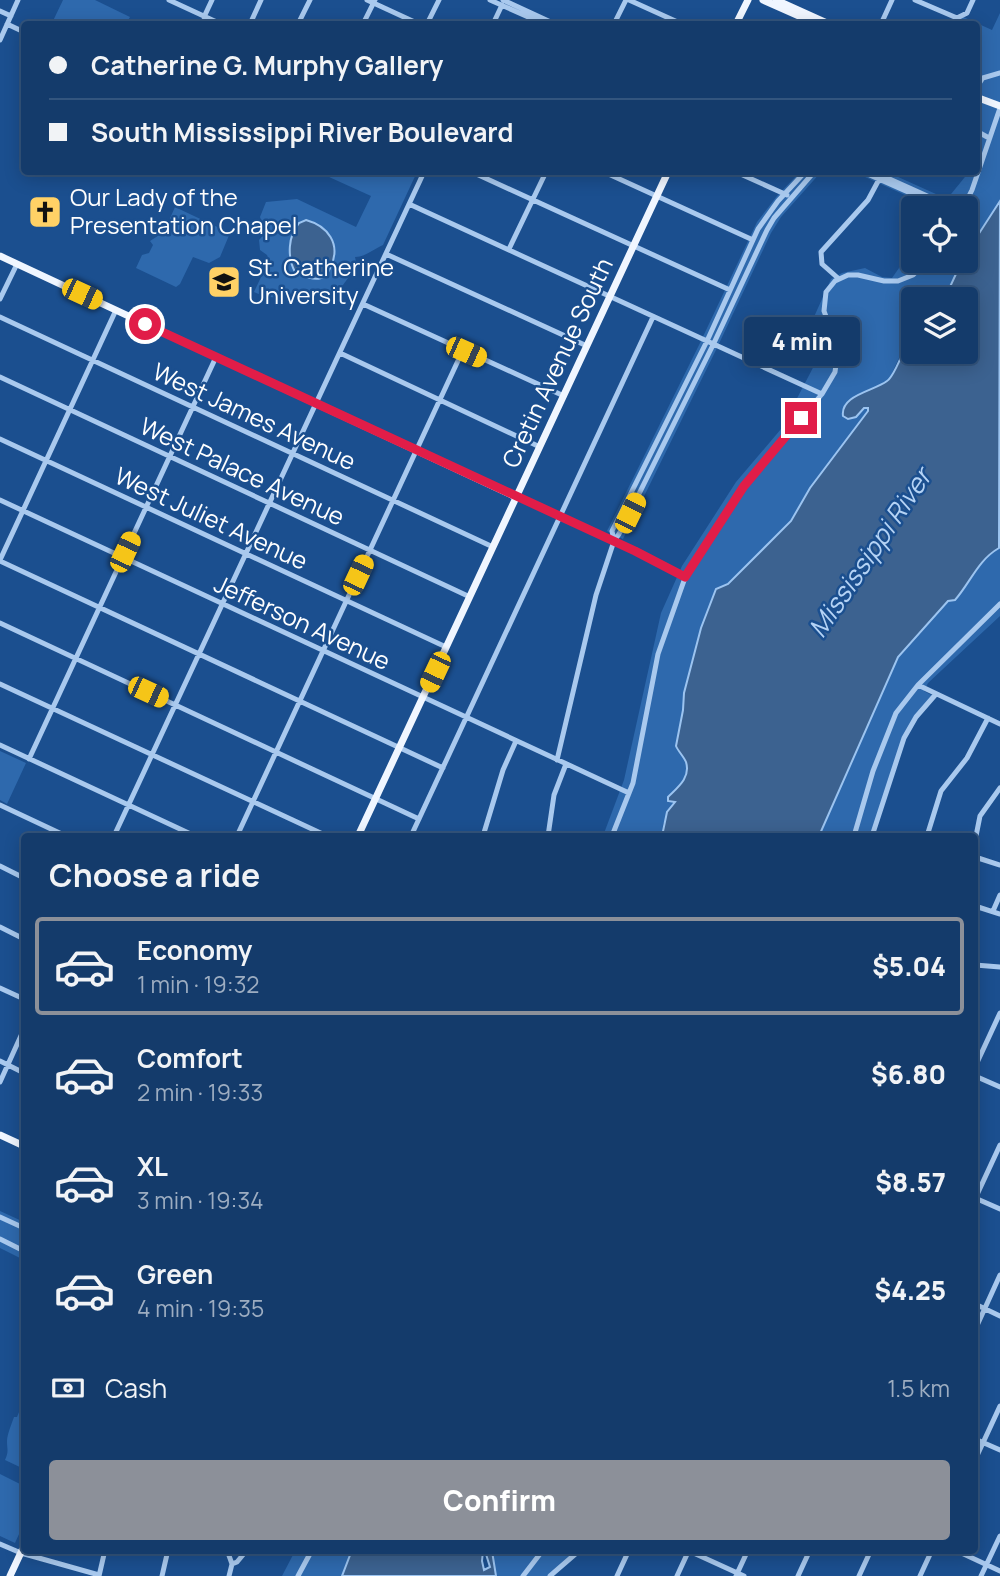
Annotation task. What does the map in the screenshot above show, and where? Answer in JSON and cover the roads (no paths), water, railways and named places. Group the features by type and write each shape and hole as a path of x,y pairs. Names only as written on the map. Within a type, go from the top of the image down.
{"main road":[{"path":"738,21 748,0"},
{"path":"763,0 810,21"},
{"path":"776,0 822,21"},
{"path":"980,92 1000,107"},
{"name":"Cretin Avenue South","path":"359,833 667,175"},
{"path":"0,256 516,497"},
{"path":"0,1135 21,1145"},
{"path":"10,1576 21,1554"}],"street":[{"path":"0,40 18,0"},
{"path":"169,0 214,21"},
{"path":"204,17 212,0"},
{"path":"251,21 261,0"},
{"path":"300,21 310,0"},
{"path":"428,21 439,0"},
{"path":"490,0 503,1 548,21"},
{"path":"616,21 627,0 675,21"},
{"path":"882,21 892,0"},
{"path":"915,0 957,18 962,16 973,0"},
{"path":"364,21 372,1 413,21"},
{"path":"494,21 503,1"},
{"path":"503,1 539,21"},
{"path":"0,11 11,16"},
{"path":"7,24 21,31"},
{"path":"980,89 1000,73"},
{"path":"980,166 1000,107"},
{"path":"980,133 989,138"},
{"path":"116,833 423,175"},
{"path":"479,175 737,294"},
{"path":"509,249 545,175"},
{"path":"611,175 760,243"},
{"path":"743,175 792,198"},
{"path":"557,760 596,596 614,541 679,413 753,240 763,221 802,175"},
{"path":"614,541 612,531 643,467 737,294 760,243 774,218 811,175"},
{"path":"839,279 822,264 821,252 868,200 881,175 922,196"},
{"path":"969,196 977,175"},
{"path":"409,204 822,394"},
{"path":"386,254 587,346"},
{"path":"0,299 17,264"},
{"path":"613,833 635,777 658,654 686,575 744,486 822,394 835,372 838,354 824,302 828,289 839,279 853,275 898,281 915,273"},
{"path":"363,304 564,396"},
{"path":"116,310 0,561 443,768"},
{"name":"West James Avenue","path":"0,317 493,547"},
{"path":"412,833 653,317"},
{"path":"238,833 463,350"},
{"path":"340,353 540,447"},
{"path":"29,758 215,357"},
{"name":"West Palace Avenue","path":"0,377 470,597"},
{"path":"672,410 679,413"},
{"name":"West Juliet Avenue","path":"0,439 446,648"},
{"path":"643,467 650,470"},
{"path":"516,497 686,575"},
{"name":"Jefferson Avenue","path":"0,500 629,793"},
{"path":"856,833 873,771 899,708 918,685 1000,604"},
{"path":"0,623 419,819"},
{"path":"0,684 320,833"},
{"path":"918,685 1000,724"},
{"path":"873,833 904,738 916,717 936,694"},
{"path":"928,833 941,791 967,758 988,718"},
{"path":"484,833 516,741"},
{"path":"0,745 188,833"},
{"path":"548,833 554,795 566,764"},
{"path":"977,833 980,816 1000,788"},
{"path":"0,805 60,833"},
{"path":"978,858 1000,864"},
{"path":"0,866 21,876"},
{"path":"993,911 1000,895"},
{"path":"978,907 1000,914"},
{"path":"0,928 21,938"},
{"path":"978,965 1000,967"},
{"path":"0,988 21,998"},
{"path":"978,1061 1000,1013"},
{"path":"0,1082 21,1036"},
{"path":"0,1061 21,1072"},
{"path":"978,1077 1000,1087"},
{"path":"978,1192 1000,1145"},
{"path":"978,1199 1000,1209"},
{"path":"0,1217 21,1227"},
{"path":"0,1239 21,1250"},
{"path":"978,1323 1000,1275"},
{"path":"978,1305 1000,1316"},
{"path":"978,1454 1000,1406"},
{"path":"978,1440 1000,1450"},
{"path":"981,1576 1000,1536"},
{"path":"0,1544 21,1549"},
{"path":"35,1554 99,1576 104,1554"},
{"path":"162,1576 167,1554"},
{"path":"228,1554 232,1564 229,1576"},
{"path":"232,1564 244,1554"},
{"path":"298,1576 310,1554"},
{"path":"523,1576 540,1554"},
{"path":"550,1576 575,1554"},
{"path":"617,1576 627,1554"},
{"path":"677,1576 687,1554"},
{"path":"694,1554 739,1575 747,1554"},
{"path":"798,1576 808,1554"},
{"path":"859,1576 869,1554"},
{"path":"920,1576 930,1554"},
{"path":"964,1554 1000,1571"}],"water":[{"name":"Mississippi River","path":"1000,201 999,548 980,565 955,600 948,601 898,657 820,833 663,833 667,812 675,802 668,801 668,797 687,773 686,762 676,746 684,693 701,628 716,589 728,584 791,521 810,488 868,411 868,408 864,408 856,417 848,419 843,416 843,409 852,398 887,381 901,357 901,364 978,364 978,287 950,287 956,273 978,273 978,235"},
{"path":"306,220 326,231 333,243 334,258 328,273 318,279 295,272 291,260 290,247 295,228"},
{"path":"350,1554 483,1554 484,1570 490,1567 486,1554 492,1554 496,1576 342,1576"}],"place":[{"name":"Our Lady of the Presentation Chapel","path":"45,212"},
{"name":"St. Catherine University","path":"224,282"}]}
